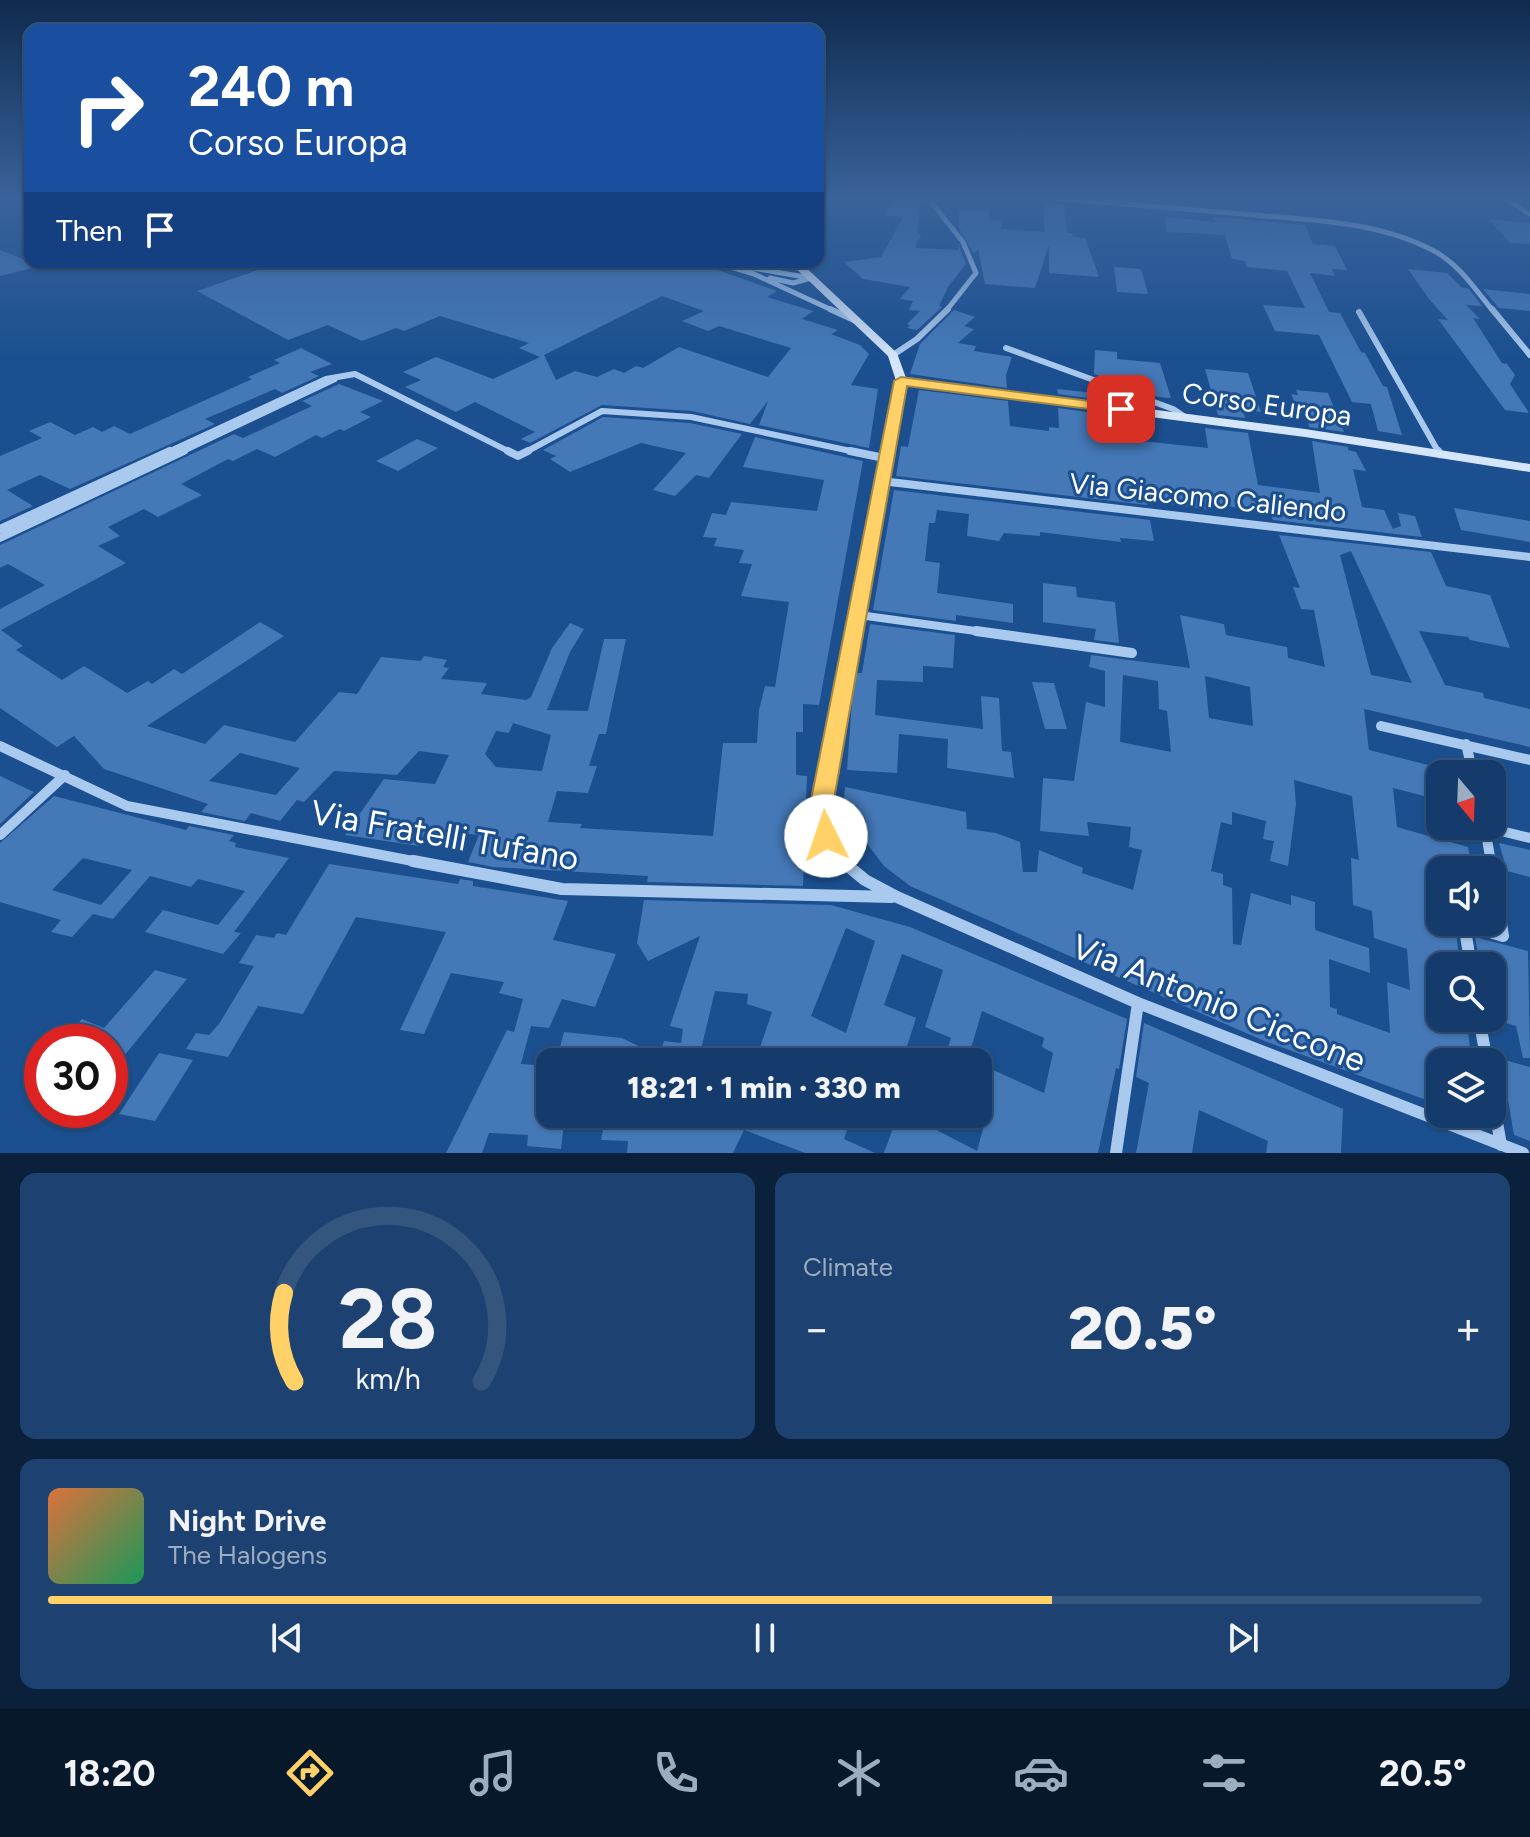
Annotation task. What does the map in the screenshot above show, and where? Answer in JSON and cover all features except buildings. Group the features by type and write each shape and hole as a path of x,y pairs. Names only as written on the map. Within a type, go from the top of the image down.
{"main road":[{"path":"800,268 893,355 901,381"},
{"name":"Corso Europa","path":"901,381 1185,417 1530,468"}],"street":[{"path":"893,355 911,345 965,290 976,273 967,252"},
{"path":"1435,252 1455,265 1530,355"},
{"path":"734,268 793,283 811,278"},
{"path":"753,268 811,278"},
{"path":"754,274 856,321"},
{"path":"1359,312 1440,454"},
{"path":"1006,348 1173,409 1185,417"},
{"path":"0,529 312,385 355,374 518,456 602,411 625,418 663,415 691,417 884,458"},
{"path":"0,538 337,377"},
{"name":"Via Antonio Ciccone","path":"901,381 884,458 859,615 822,805 826,836 837,858 861,879 897,897 1138,1003 1523,1153"},
{"name":"Via Giacomo Caliendo","path":"881,481 1530,557"},
{"path":"859,615 1132,653"},
{"path":"1381,726 1530,760"},
{"path":"1466,744 1470,760"},
{"name":"Via Fratelli Tufano","path":"0,746 127,806 562,889 897,897"},
{"path":"0,835 65,775"},
{"path":"1506,832 1530,838"},
{"path":"1469,952 1464,924 1503,936 1487,840"},
{"path":"1116,1153 1138,1003"},
{"path":"1498,1128 1501,1145"}],"route":[{"path":"826,836 822,805 859,615 884,458 901,381 1121,409"}]}
